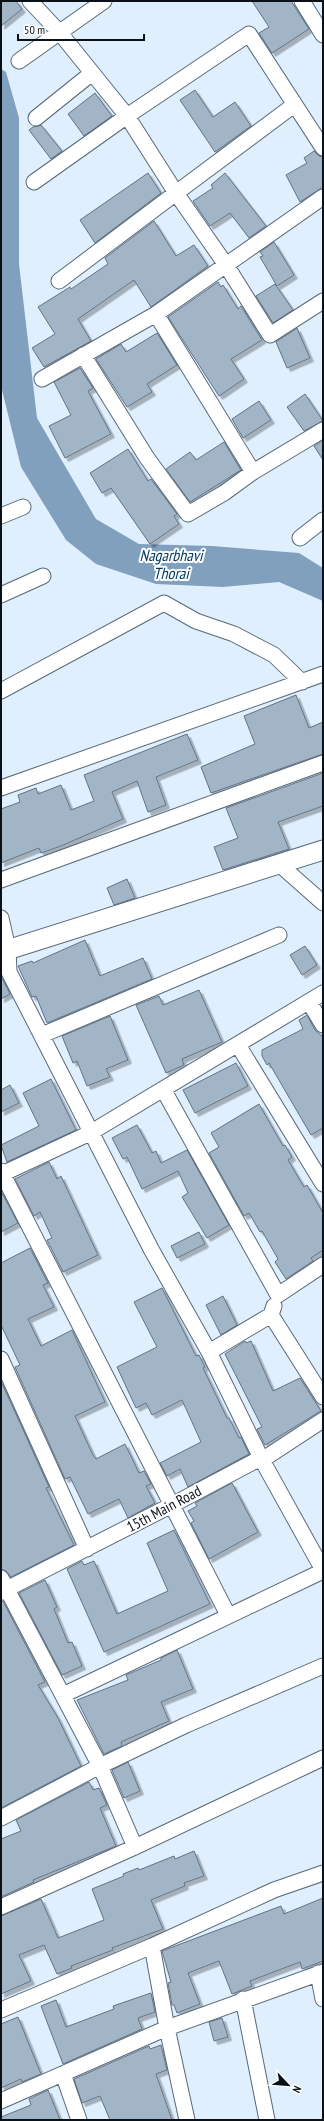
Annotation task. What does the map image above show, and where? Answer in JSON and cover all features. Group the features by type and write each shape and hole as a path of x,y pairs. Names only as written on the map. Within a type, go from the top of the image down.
{"street":[{"path":"30,1 60,33 127,116 176,193 226,265 270,335 323,301"},
{"path":"19,61 104,1"},
{"path":"302,1 323,35"},
{"path":"34,182 127,116 249,34 323,148"},
{"path":"36,118 92,73"},
{"path":"59,281 294,105"},
{"path":"42,379 156,314 323,197"},
{"path":"156,314 253,472"},
{"path":"83,355 147,458 188,514 224,493 253,472 323,430"},
{"path":"1,516 23,507"},
{"path":"300,538 323,520"},
{"path":"1,594 42,576"},
{"path":"1,691 164,603 196,621 234,634 274,655 302,682"},
{"path":"1,788 323,674"},
{"path":"1,880 323,763"},
{"path":"5,950 323,850"},
{"path":"279,864 323,903"},
{"path":"1,918 9,972 90,1133 151,1249 209,1352 262,1460 323,1570 63,1695"},
{"path":"42,1035 279,935"},
{"path":"228,1615 2,1173 90,1133 323,993"},
{"path":"309,1002 323,1025"},
{"path":"238,1045 323,1184"},
{"path":"163,1089 278,1295"},
{"path":"209,1352 271,1315 278,1295 323,1265"},
{"path":"271,1315 323,1397"},
{"path":"1,1358 87,1549"},
{"name":"15th Main Road","path":"3,1587 87,1549 253,1462 262,1460 323,1420"},
{"path":"3,1587 63,1695 100,1766 136,1847"},
{"path":"1,1818 100,1766 186,1725 323,1666"},
{"path":"1,1907 136,1847 323,1758"},
{"path":"1,2010 152,1946 274,1890 323,1873"},
{"path":"152,1946 167,2028 188,2120"},
{"path":"1,2100 167,2028 243,1999 320,1973 323,1999"},
{"path":"243,1999 267,2120"},
{"path":"63,2074 79,2120"}],"water":[{"name":"Nagarbhavi Thorai","path":"1,69 6,72 19,118 19,264 37,418 96,519 139,544 212,546 299,553 323,568 323,601 279,582 223,587 156,584 96,564 66,540 21,467 1,386"}],"building":[{"path":"1,1 16,1 22,9 1,26"},
{"path":"252,1 291,1 309,29 272,53 259,33 269,27"},
{"path":"195,90 213,117 235,102 251,126 215,152 180,100"},
{"path":"95,93 112,116 84,136 68,114"},
{"path":"41,125 62,151 51,159 29,130 33,127"},
{"path":"314,151 319,156 323,157 323,187 300,202 286,175 307,163 304,158"},
{"path":"148,173 161,193 95,243 80,220"},
{"path":"225,173 266,226 249,238 230,213 210,226 193,201 213,188 211,185"},
{"path":"154,221 176,256 194,245 208,266 151,307 134,280 78,319 91,341 44,367 32,348 55,334 38,307 70,287 71,289 108,264 105,258"},
{"path":"274,242 294,275 277,286 260,257 263,256 260,252"},
{"path":"218,282 221,287 223,285 238,309 241,306 262,340 231,359 244,379 219,396 168,317"},
{"path":"275,284 293,310 273,323 256,296"},
{"path":"297,328 310,358 287,368 276,342"},
{"path":"157,333 177,365 147,384 152,392 127,407 96,359 121,344 126,352"},
{"path":"80,368 93,388 88,391 111,434 65,458 49,426 71,415 54,382"},
{"path":"305,394 323,421 304,431 287,407"},
{"path":"259,401 271,420 243,438 232,419"},
{"path":"323,440 323,460 314,446"},
{"path":"224,442 241,470 190,502 166,469 190,452 196,460"},
{"path":"128,449 148,481 151,479 177,514 174,516 179,524 150,544 111,488 102,493 90,473"},
{"path":"296,695 309,728 323,722 323,754 211,793 201,767 255,744 244,716"},
{"path":"187,734 198,760 156,777 166,805 148,812 137,781 112,792 123,819 61,846 41,853 39,848 1,863 1,809 20,802 18,795 36,788 38,794 61,785 71,810 94,801 84,775"},
{"path":"323,773 323,806 278,822 289,849 223,870 214,847 238,838 226,808"},
{"path":"127,879 135,898 114,905 107,888"},
{"path":"85,940 100,976 143,958 152,979 47,1023 36,996 32,997 18,966 32,961 33,963"},
{"path":"305,946 317,965 302,975 290,955"},
{"path":"1,976 10,994 1,999"},
{"path":"199,990 222,1042 182,1059 184,1065 166,1073 136,1005 159,996 163,1005"},
{"path":"307,1015 315,1030 323,1037 323,1128 311,1135 269,1063 267,1065 262,1056 262,1050 303,1029 299,1020"},
{"path":"110,1016 128,1060 106,1069 110,1077 87,1086 77,1061 73,1063 62,1036"},
{"path":"236,1063 248,1086 195,1113 183,1090"},
{"path":"51,1079 76,1130 7,1162 1,1145 39,1126 23,1093"},
{"path":"10,1085 19,1103 1,1112 1,1090"},
{"path":"259,1104 283,1146 285,1145 292,1157 288,1160 304,1187 307,1185 323,1213 323,1250 311,1258 313,1261 286,1279 275,1262 278,1259 262,1231 260,1232 249,1213 244,1216 209,1153 219,1147 211,1133"},
{"path":"137,1125 152,1153 156,1151 161,1163 187,1150 229,1225 207,1238 182,1197 188,1193 178,1171 142,1189 127,1157 123,1159 112,1138"},
{"path":"49,1162 57,1179 61,1176 98,1255 63,1272 47,1240 52,1238 40,1212 34,1216 15,1179"},
{"path":"1,1191 18,1223 1,1232"},
{"path":"199,1232 205,1244 177,1258 171,1246"},
{"path":"30,1248 48,1283 43,1285 54,1307 28,1319 41,1346 72,1330 105,1402 75,1416 92,1453 96,1459 125,1444 139,1473 144,1471 151,1484 146,1486 155,1503 128,1518 119,1499 88,1514 70,1477 65,1479 15,1367 20,1365 1,1325 1,1263"},
{"path":"162,1288 196,1356 199,1355 205,1367 203,1368 227,1418 229,1418 239,1438 241,1437 249,1454 188,1487 180,1469 167,1476 160,1463 201,1442 182,1400 152,1415 146,1403 136,1408 117,1367 157,1347 134,1302"},
{"path":"223,1296 237,1325 221,1335 206,1305"},
{"path":"245,1341 246,1343 251,1341 273,1391 300,1378 321,1411 265,1445 257,1429 262,1427 225,1354"},
{"path":"1,1381 49,1487 46,1488 74,1545 11,1577 6,1571 1,1569"},
{"path":"232,1483 258,1532 209,1559 191,1523 194,1521 188,1511 197,1506 195,1503"},
{"path":"174,1530 210,1604 104,1652 67,1569 82,1561 84,1565 94,1561 117,1614 168,1591 147,1543"},
{"path":"45,1580 57,1607 54,1609 68,1643 72,1642 82,1666 62,1675 19,1593"},
{"path":"1,1601 3,1601 45,1682 38,1685 58,1718 81,1766 1,1808"},
{"path":"177,1650 193,1689 161,1702 169,1721 121,1742 122,1746 104,1754 77,1700 128,1680 126,1675 161,1660 161,1658"},
{"path":"128,1762 140,1791 124,1798 112,1770"},
{"path":"89,1782 93,1790 99,1788 107,1805 100,1808 116,1846 33,1880 34,1882 1,1897 1,1839 21,1831 16,1820"},
{"path":"194,1851 204,1876 184,1883 185,1886 151,1900 163,1929 112,1948 113,1950 71,1966 72,1968 57,1974 44,1945 19,1955 31,1981 1,1994 1,1916 41,1899 58,1938 104,1920 92,1889 124,1876 123,1874 138,1868 139,1870 174,1856 175,1859"},
{"path":"323,1898 323,1961 302,1969 300,1962 250,1981 252,1986 232,1994 219,1961 188,1973 200,2004 177,2013 174,2005 172,2005 168,1983 171,1982 162,1951 281,1906 284,1914"},
{"path":"151,1993 155,2012 138,2018 142,2029 63,2064 41,2006 56,2000 66,2027 114,2009 113,2006"},
{"path":"18,2017 41,2074 22,2082 21,2079 1,2088 1,2024"},
{"path":"222,2018 228,2037 214,2041 209,2022"},
{"path":"161,2045 167,2070 156,2074 172,2120 110,2120 100,2096 82,2103 74,2079 149,2046 150,2049"},
{"path":"48,2090 60,2120 1,2120 1,2117 31,2105 29,2099"}]}
